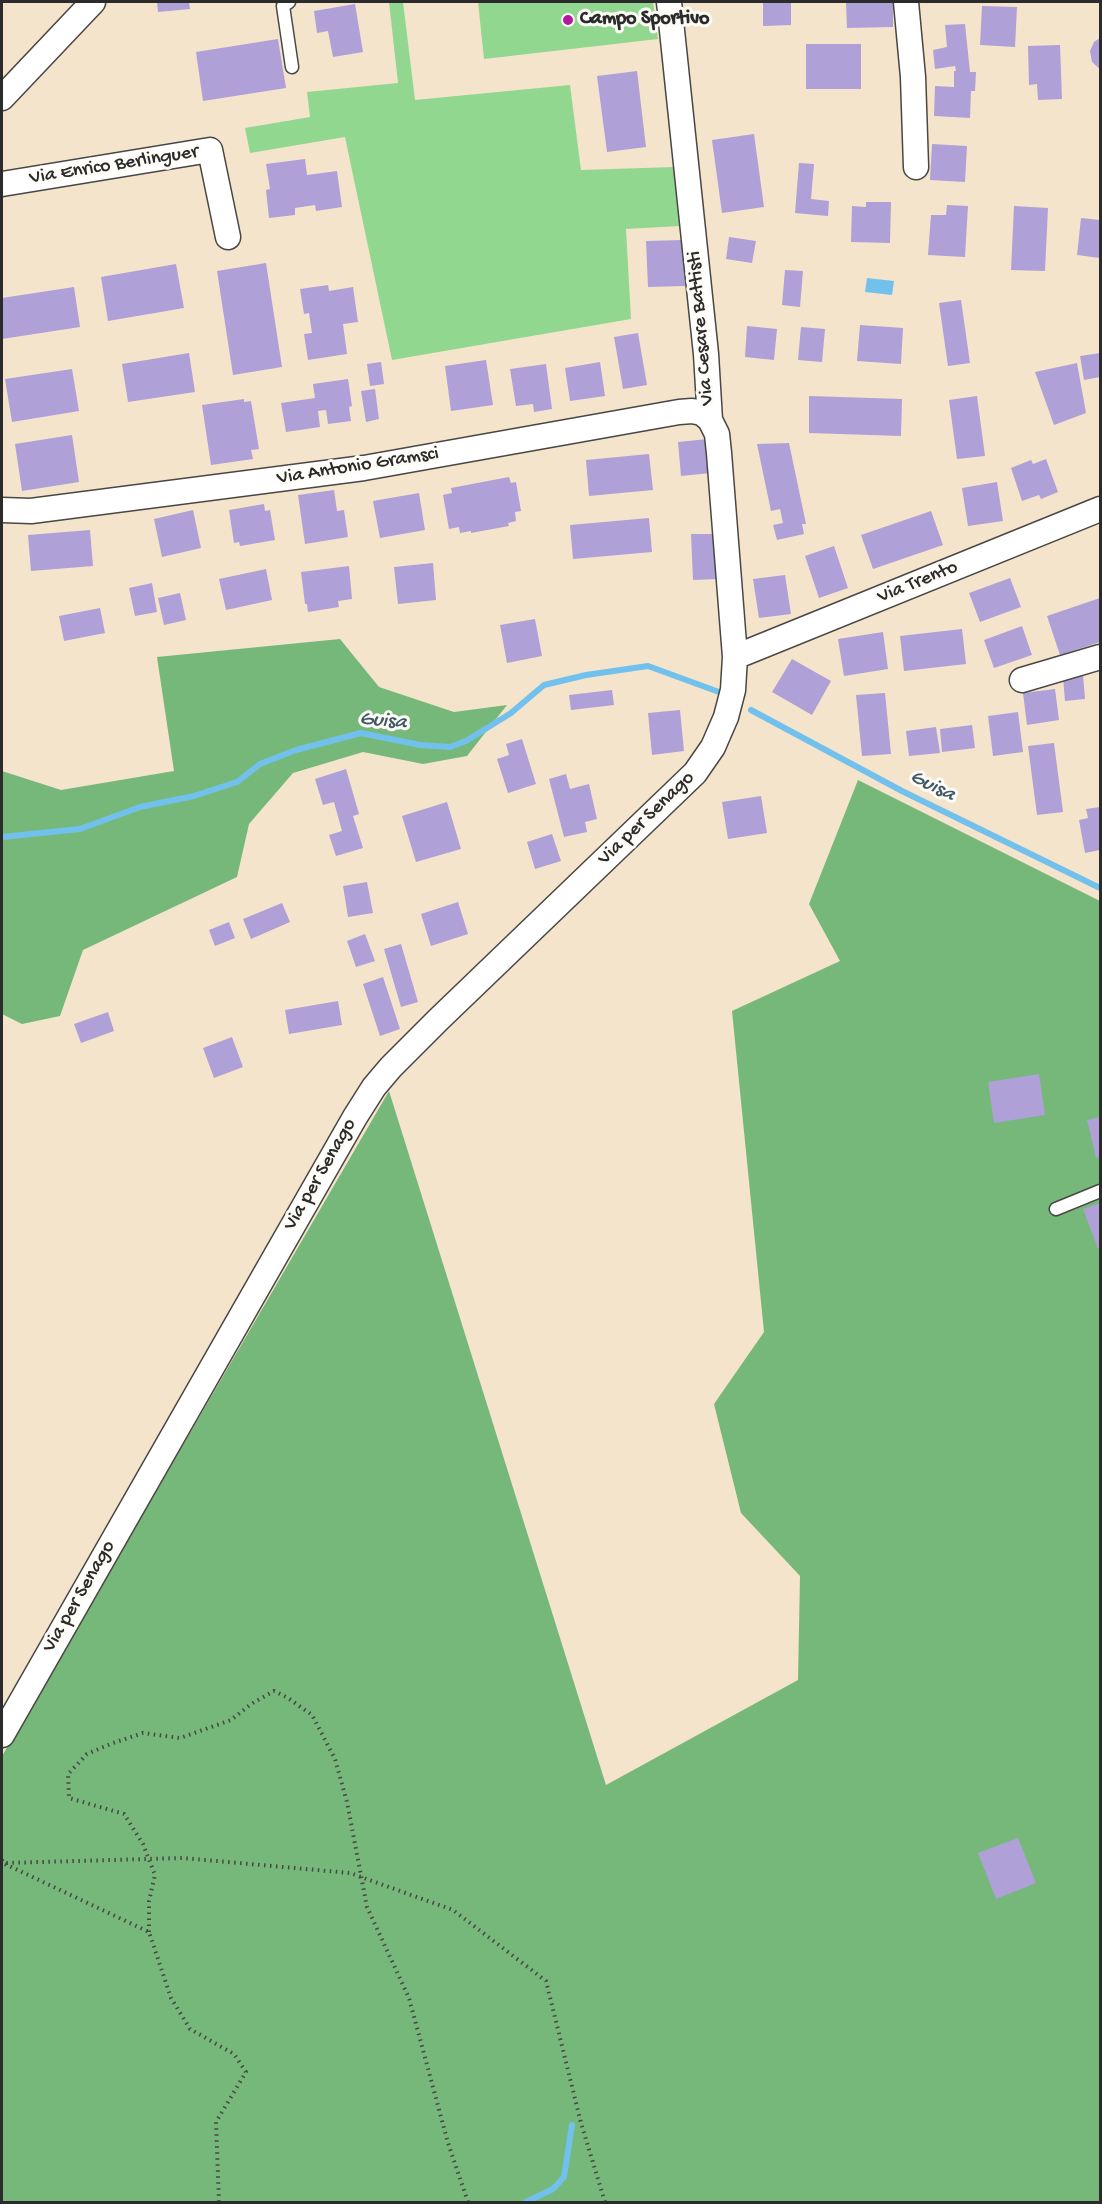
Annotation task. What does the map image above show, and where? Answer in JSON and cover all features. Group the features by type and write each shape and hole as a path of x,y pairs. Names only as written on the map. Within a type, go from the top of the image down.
{"street":[{"path":"2,98 93,2"},
{"name":"Via Cesare Battisti","path":"669,2 706,354 710,420 717,434 718,443 735,657 733,690"},
{"path":"906,2 913,77 916,167"},
{"name":"Via Enrico Berlinguer","path":"2,184 210,150 228,237"},
{"name":"Via Antonio Gramsci","path":"2,510 31,511 364,468 679,412 702,413 710,420"},
{"name":"Via Trento","path":"735,657 1101,509"},
{"path":"1022,680 1101,657"},
{"name":"Via per Senago","path":"2,1735 349,1127 375,1087 432,1025 695,773 713,747 726,717 733,690"}],"lane":[{"path":"289,2 283,6 292,67"},
{"path":"1056,1209 1101,1191"}],"path":[{"path":"219,2202 216,2122 246,2072 234,2054 190,2029 171,1998 149,1932 148,1901 155,1875 143,1844 124,1814 69,1798 68,1774 87,1754 143,1733 180,1738 231,1720 251,1704 273,1691 288,1698 312,1715 335,1759 347,1802 367,1907 409,1998 448,2142 468,2202"},
{"path":"3,1862 183,1858 350,1873 453,1910 546,1981 581,2123 605,2202"},
{"path":"3,1862 149,1932"}],"green space":[{"path":"389,2 403,2 415,100 570,85 581,170 674,167 680,226 626,229 631,319 392,360 345,137 250,153 245,128 310,117 307,92 398,83"},
{"name":"Campo Sportivo","path":"478,2 653,2 658,39 484,59"},
{"path":"340,639 379,687 454,712 507,705 467,756 423,764 363,752 293,773 249,824 237,877 83,950 60,1016 22,1024 2,1014 2,771 61,790 174,771 157,657"},
{"path":"858,780 1100,901 1100,2202 2,2202 2,1756 389,1091 606,1785 798,1680 800,1576 741,1513 714,1404 764,1332 732,1011 840,961 809,904"}],"water":[{"path":"867,278 894,281 892,295 865,292"}],"building":[{"path":"157,2 189,2 190,9 158,12"},
{"path":"763,2 791,2 791,25 763,26"},
{"path":"846,2 893,2 893,27 847,28"},
{"path":"355,4 363,52 333,57 328,31 317,33 314,11"},
{"path":"982,6 1017,7 1015,47 980,45"},
{"path":"965,24 970,72 976,72 975,91 971,91 970,118 934,116 935,86 954,87 954,71 956,71 955,66 935,69 933,50 947,47 945,25"},
{"path":"1100,38 1100,69 1092,62 1090,51 1094,42"},
{"path":"278,39 286,88 203,101 196,52"},
{"path":"806,44 861,44 861,89 806,89"},
{"path":"1060,45 1062,99 1038,100 1037,84 1029,85 1028,46"},
{"path":"637,71 646,147 607,152 597,76"},
{"path":"754,134 764,207 722,213 712,140"},
{"path":"932,144 967,146 965,182 930,180"},
{"path":"305,159 307,175 337,171 342,207 316,211 315,205 295,208 295,215 269,218 266,190 270,189 266,164"},
{"path":"799,163 814,164 811,199 829,201 828,216 795,213"},
{"path":"866,202 891,202 890,243 851,242 852,206 866,207"},
{"path":"947,205 968,206 965,257 928,255 931,215 946,215"},
{"path":"1014,206 1048,208 1045,271 1011,270"},
{"path":"1081,218 1100,220 1100,258 1077,255"},
{"path":"729,237 756,241 752,263 726,259"},
{"path":"683,240 685,286 648,287 646,241"},
{"path":"266,263 282,367 233,375 217,271"},
{"path":"176,264 184,308 108,321 101,277"},
{"path":"785,270 803,271 800,307 782,305"},
{"path":"328,285 329,291 353,287 358,322 343,324 347,354 308,360 304,334 312,333 309,313 304,314 300,289"},
{"path":"74,287 80,327 2,339 2,298"},
{"path":"961,300 970,363 948,366 939,303"},
{"path":"860,325 903,328 901,364 857,361"},
{"path":"747,326 777,329 774,360 745,357"},
{"path":"801,327 825,329 822,362 798,360"},
{"path":"638,333 647,385 623,389 614,337"},
{"path":"189,353 195,392 128,402 122,364"},
{"path":"1100,353 1100,377 1084,380 1080,356"},
{"path":"486,360 493,405 451,411 445,366"},
{"path":"381,362 384,384 370,386 367,364"},
{"path":"600,362 605,396 570,401 565,368"},
{"path":"1077,363 1086,413 1054,425 1035,372"},
{"path":"546,364 552,409 534,412 533,404 516,406 510,369"},
{"path":"72,369 79,411 12,422 5,379"},
{"path":"348,379 352,406 349,407 351,421 328,424 326,410 318,411 320,427 286,432 281,403 315,398 313,384"},
{"path":"375,389 379,419 366,422 361,391"},
{"path":"809,396 902,399 901,436 809,433"},
{"path":"977,396 985,456 957,459 949,400"},
{"path":"244,399 244,402 251,401 259,449 251,450 253,459 211,465 202,405"},
{"path":"72,435 79,482 22,491 15,444"},
{"path":"708,439 711,473 681,476 678,442"},
{"path":"789,443 806,524 802,524 804,534 777,540 773,525 783,523 780,509 771,511 757,444"},
{"path":"649,454 653,490 589,496 586,460"},
{"path":"1046,459 1058,492 1041,499 1039,495 1022,501 1011,468 1031,460 1033,464"},
{"path":"509,477 511,483 516,482 521,511 515,512 516,521 508,523 509,526 471,533 471,531 460,533 459,527 449,529 443,495 452,493 451,488"},
{"path":"997,482 1003,521 968,526 962,488"},
{"path":"334,490 337,511 344,510 348,537 305,544 298,495"},
{"path":"419,493 425,530 380,538 373,501"},
{"path":"264,504 265,511 270,510 275,540 240,546 239,542 234,543 229,510"},
{"path":"193,510 201,548 162,557 154,519"},
{"path":"931,511 943,545 873,569 861,535"},
{"path":"649,518 652,552 573,559 570,525"},
{"path":"90,530 93,566 31,571 28,535"},
{"path":"691,534 716,534 718,579 693,580"},
{"path":"834,546 848,588 819,598 805,556"},
{"path":"433,563 436,600 398,604 394,567"},
{"path":"349,566 352,599 338,601 339,607 308,612 301,572"},
{"path":"266,569 272,600 226,610 219,579"},
{"path":"785,575 791,614 759,618 753,579"},
{"path":"1010,578 1021,607 980,622 969,593"},
{"path":"152,583 157,612 135,616 129,588"},
{"path":"180,593 186,620 164,625 158,598"},
{"path":"1100,598 1100,642 1060,655 1047,616"},
{"path":"100,608 105,633 64,641 59,616"},
{"path":"535,619 542,656 507,663 500,625"},
{"path":"1022,626 1032,655 994,668 984,640"},
{"path":"962,629 966,664 904,671 900,636"},
{"path":"883,632 888,669 844,676 838,639"},
{"path":"792,659 831,681 812,715 772,692"},
{"path":"1083,675 1085,699 1065,701 1063,677"},
{"path":"1055,689 1059,720 1027,725 1023,693"},
{"path":"612,690 614,705 571,710 569,695"},
{"path":"885,693 891,754 862,756 856,695"},
{"path":"680,710 684,751 652,755 648,713"},
{"path":"1018,712 1023,752 993,756 988,716"},
{"path":"972,725 975,748 942,752 940,729"},
{"path":"936,727 940,753 909,756 906,731"},
{"path":"522,739 536,784 508,793 497,759 509,755 506,744"},
{"path":"1054,743 1063,812 1037,815 1028,746"},
{"path":"346,769 359,814 353,816 363,848 336,856 329,835 342,831 334,802 323,805 315,779"},
{"path":"566,774 570,789 589,784 597,819 585,822 587,832 564,837 549,779"},
{"path":"761,796 767,833 728,839 722,802"},
{"path":"447,802 461,849 416,862 402,816"},
{"path":"1100,807 1100,850 1085,853 1079,820 1088,818 1086,809"},
{"path":"552,834 561,861 535,869 527,842"},
{"path":"367,882 373,913 348,917 343,886"},
{"path":"458,902 468,934 431,946 421,914"},
{"path":"282,903 290,922 251,939 243,919"},
{"path":"229,922 235,938 215,946 209,930"},
{"path":"365,934 375,961 356,967 347,941"},
{"path":"401,944 418,1002 401,1007 384,949"},
{"path":"383,977 400,1029 380,1036 363,984"},
{"path":"338,1001 342,1025 289,1034 285,1010"},
{"path":"108,1012 114,1031 81,1043 74,1024"},
{"path":"232,1037 243,1067 214,1078 203,1048"},
{"path":"1039,1074 1045,1115 994,1123 988,1082"},
{"path":"1100,1117 1100,1157 1096,1158 1087,1120"},
{"path":"1100,1203 1100,1248 1098,1249 1083,1209"},
{"path":"1018,1838 1036,1883 996,1899 978,1853"}],"waterway":[{"name":"Guisa","path":"2,837 80,829 140,807 194,796 237,782 260,764 296,750 361,733 420,745 450,747 466,741 511,713 544,685 586,675 648,666 719,692"},
{"name":"Guisa","path":"751,710 902,791 1100,888"},
{"path":"526,2202 553,2189 564,2177 572,2125"}],"place":[{"name":"Campo Sportivo","path":"568,20"}]}
